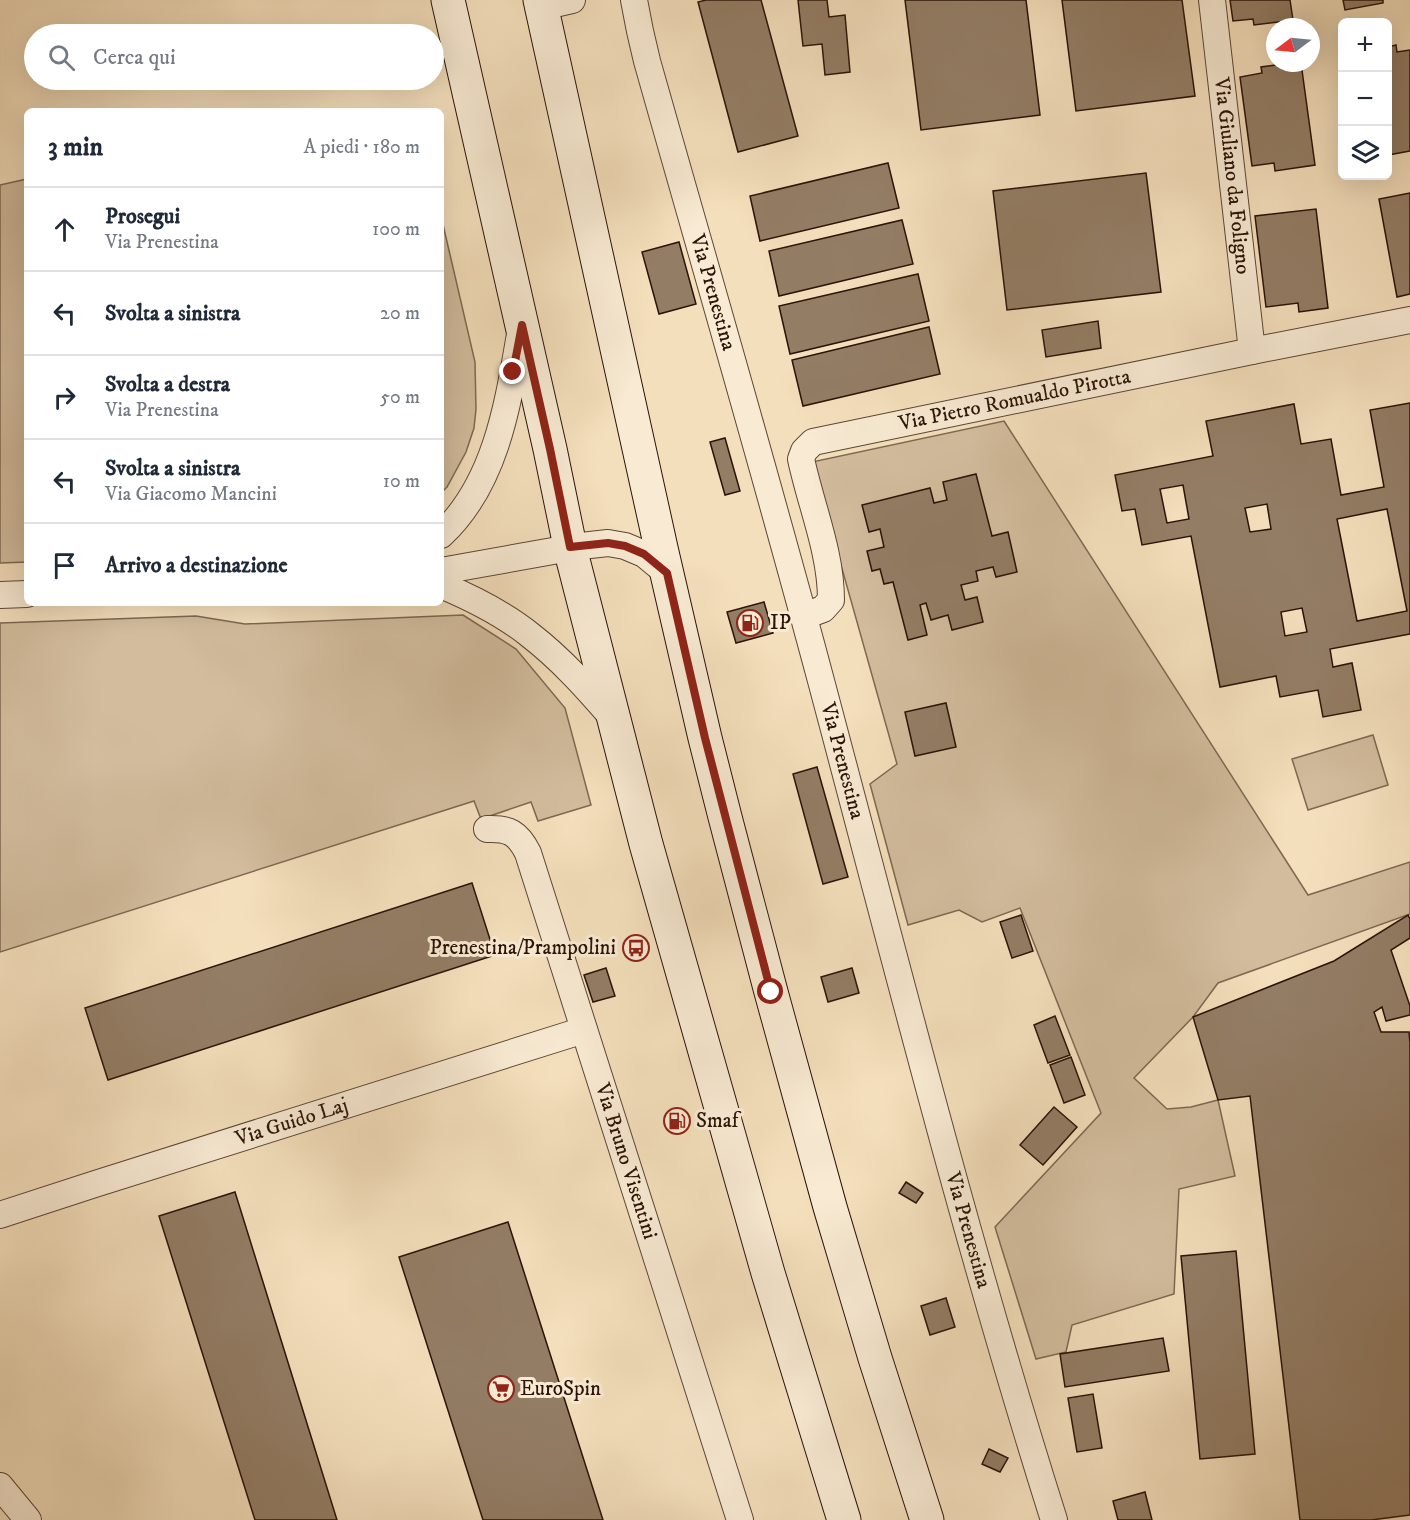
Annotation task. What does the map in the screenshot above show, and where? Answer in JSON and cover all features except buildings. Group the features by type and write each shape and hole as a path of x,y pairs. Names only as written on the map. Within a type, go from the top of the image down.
{"main road":[{"path":"448,0 550,449 570,547 613,718 755,1230 844,1520"},
{"path":"551,2 667,573 708,749 794,1078 853,1285 927,1520"}],"street":[{"name":"Via Prenestina","path":"634,0 647,61 804,616 963,1211 1016,1398 1054,1520"},
{"name":"Via Giuliano da Foligno","path":"1212,0 1252,351"},
{"name":"Via Pietro Romualdo Pirotta","path":"804,616 823,609 831,600 831,584 826,558 801,459 804,451 813,442 1410,320"},
{"path":"444,532 466,506 497,442 522,325"},
{"path":"444,570 570,547 608,543 625,546 644,554 667,573"},
{"path":"444,586 484,605 530,634 582,682 613,718"},
{"path":"0,595 24,594"},
{"name":"Via Bruno Visentini","path":"488,829 512,832 525,848 740,1520"},
{"name":"Via Guido Laj","path":"0,1215 584,1030"},
{"path":"0,1486 28,1520"}],"shaded area":[{"path":"24,180 24,562 0,563 0,185"},
{"path":"444,229 475,362 476,409 474,428 466,452 444,490"},
{"path":"1004,421 1308,895 1410,862 1410,914 1218,983 1193,1017 1134,1078 1167,1109 1191,1107 1218,1100 1235,1176 1179,1189 1174,1294 1072,1325 1066,1352 1036,1359 995,1227 1101,1113 1020,908 982,922 959,910 908,925 870,784 897,764 812,462"},
{"path":"463,615 516,649 565,708 591,805 538,821 531,802 481,819 474,801 0,952 0,623 196,616 245,624"},
{"path":"1373,735 1388,785 1308,810 1292,759"}],"place":[{"name":"IP","path":"750,623"},
{"name":"Prenestina/Prampolini","path":"636,948"},
{"name":"Smaf","path":"677,1121"},
{"name":"EuroSpin","path":"501,1389"}],"route":[{"path":"513,372 522,325 570,547 608,543 625,546 644,554 667,573 705,738 771,992"}]}
